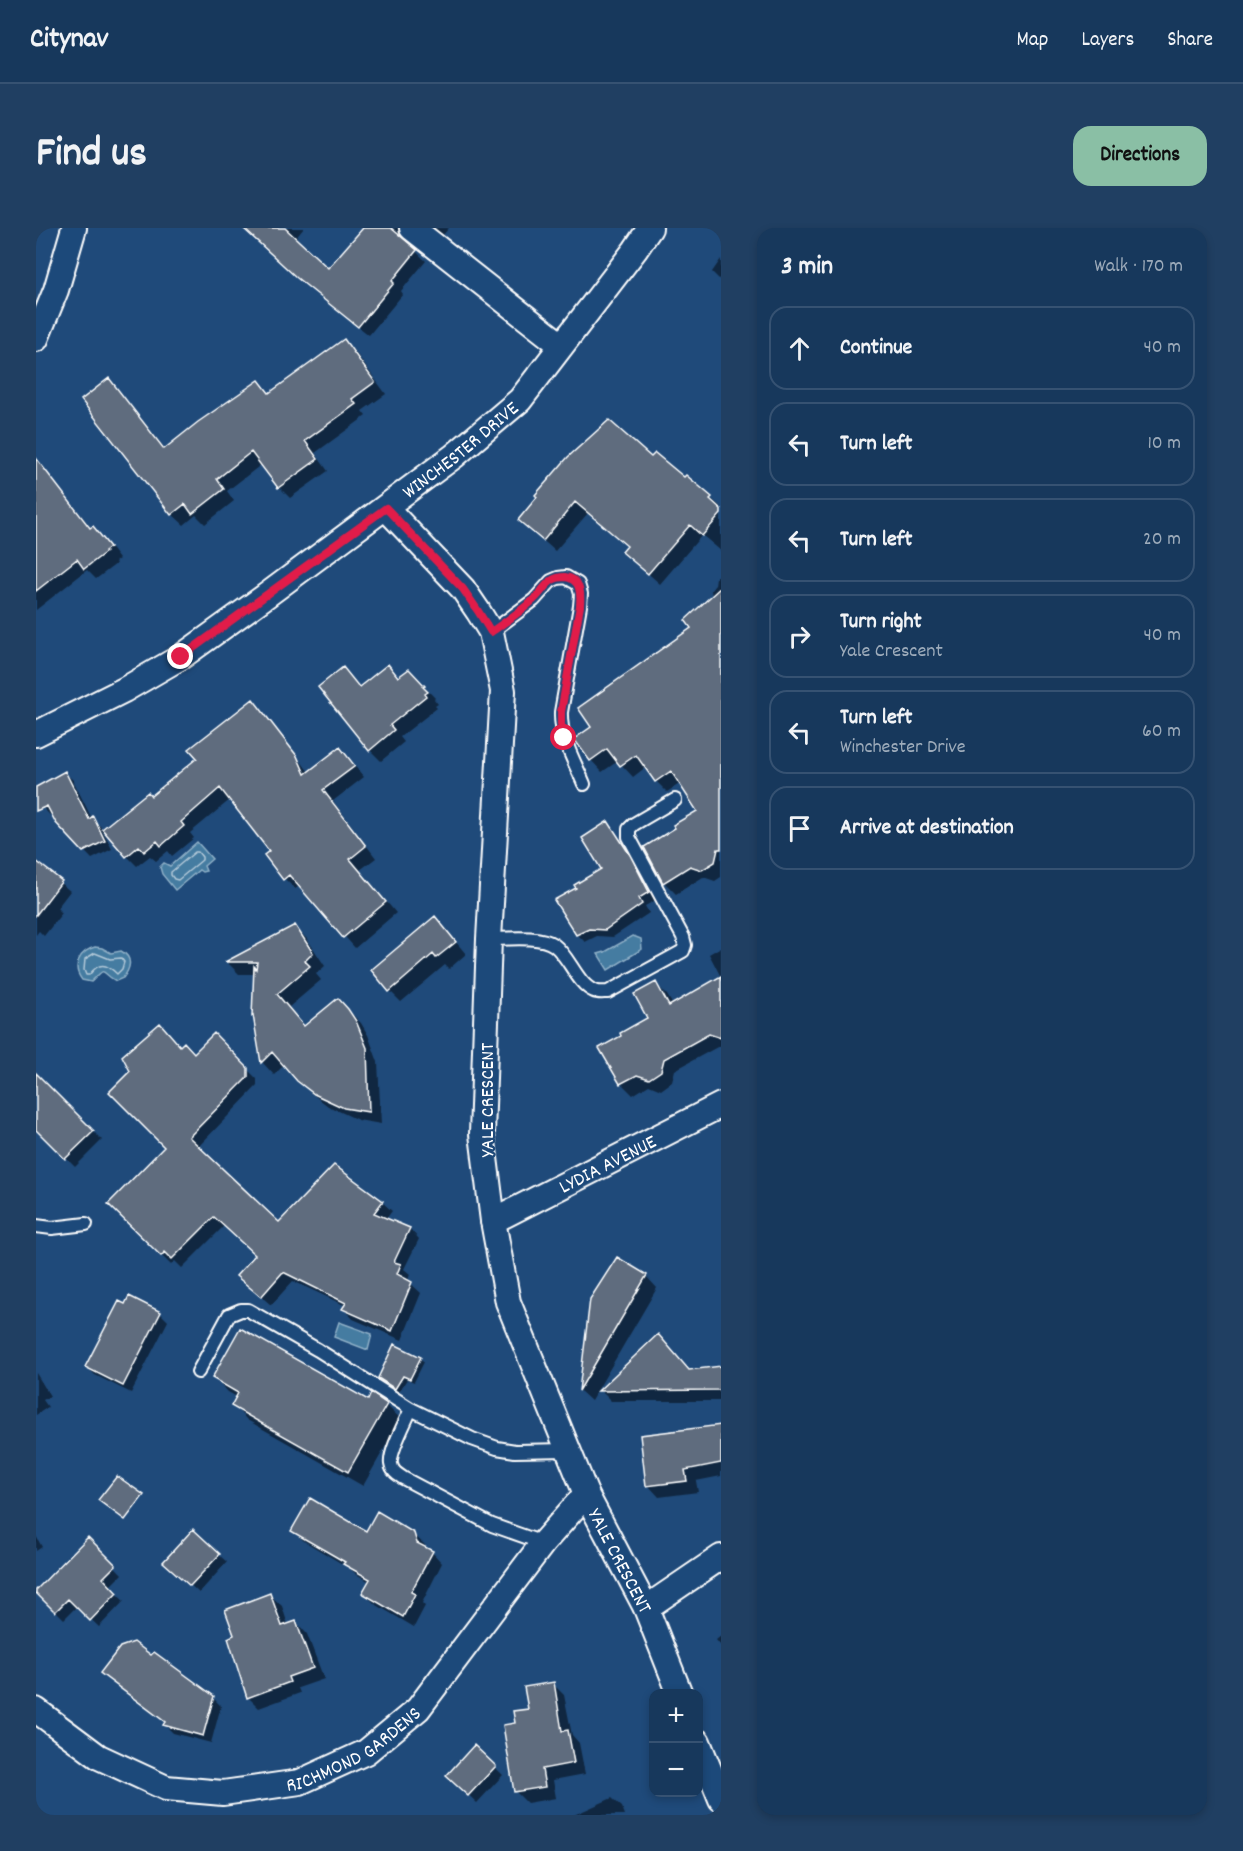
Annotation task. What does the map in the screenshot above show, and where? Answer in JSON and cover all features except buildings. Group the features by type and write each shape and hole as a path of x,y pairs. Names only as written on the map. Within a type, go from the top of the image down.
{"street":[{"path":"36,339 56,290 74,228"},
{"path":"412,228 561,345"},
{"name":"WINCHESTER DRIVE","path":"36,734 124,690 181,657 454,456 520,400 650,228"},
{"name":"YALE CRESCENT","path":"386,508 463,589 491,632 503,691 489,939 482,1134 492,1221 508,1302 586,1494 646,1608 678,1689"},
{"name":"LYDIA AVENUE","path":"492,1221 721,1105"},
{"name":"RICHMOND GARDENS","path":"36,1710 99,1758 166,1788 223,1793 300,1782 366,1752 418,1709 543,1543 586,1494"},
{"path":"646,1608 721,1557"},
{"path":"699,1743 721,1799"}],"lane":[{"path":"491,632 534,600 551,581 566,577 578,584 581,594 580,606 561,712 561,724 564,738 584,784"},
{"path":"489,939 542,940 555,945 580,977 592,990 597,992 608,992 682,951 685,945 683,938 629,837 629,829 634,824 675,800"},
{"path":"36,1226 52,1228 86,1224"},
{"path":"198,1372 229,1315 248,1310 318,1350 411,1409 472,1439 497,1448 515,1451 568,1450"},
{"path":"411,1409 396,1441 390,1462 393,1471 492,1525 543,1543"}],"water":[{"path":"197,842 212,859 204,866 206,871 199,870 175,890 162,874 160,867 164,863 170,866"},
{"path":"633,936 641,939 642,949 608,970 598,954"},
{"path":"95,947 111,953 121,951 128,957 130,964 123,978 116,981 102,972 91,982 82,980 77,964 85,952"},
{"path":"339,1322 372,1334 368,1350 334,1337"}],"route":[{"path":"181,657 386,508 463,589 491,632 534,600 551,581 566,577 578,584 581,594 580,606 561,712 564,738"}]}
